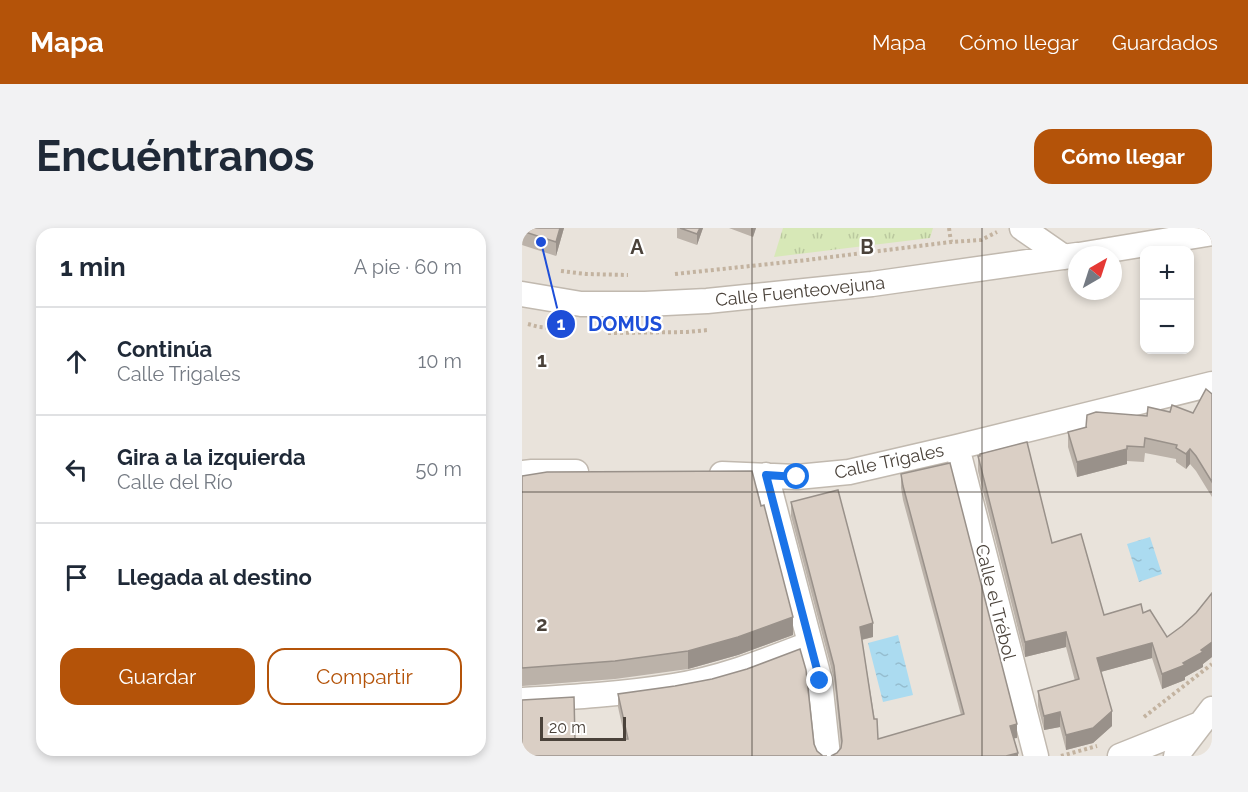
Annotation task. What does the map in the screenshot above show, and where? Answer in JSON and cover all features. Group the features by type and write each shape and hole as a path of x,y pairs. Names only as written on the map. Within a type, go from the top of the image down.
{"street":[{"path":"1022,228 1068,253"},
{"name":"Calle Fuenteovejuna","path":"1121,246 1184,233 1212,233"},
{"name":"Calle Fuenteovejuna","path":"522,294 581,304 707,301 872,284 1068,257"},
{"name":"Calle Trigales","path":"699,474 797,477 849,472 1212,384"},
{"name":"Calle el Trébol","path":"957,447 1036,756"},
{"path":"522,473 598,472"},
{"path":"766,475 820,681 828,756"},
{"path":"522,700 590,696 675,686 728,673 809,644"},
{"path":"1109,751 1206,717"},
{"path":"1176,756 1206,717"}],"path":[{"path":"949,228 951,242"},
{"path":"669,274 981,240 1005,228"},
{"path":"552,270 586,274 633,275"},
{"path":"1136,723 1212,664"},
{"path":"1060,756 1109,751"}],"shaded area":[{"path":"522,228 1212,228 1212,756 522,756"}],"green space":[{"path":"783,228 933,228 930,238 774,257"}],"water":[{"path":"1150,537 1162,574 1139,582 1127,544"},
{"path":"898,635 913,695 883,702 868,643"}],"building":[{"path":"522,228 560,228 556,242 522,231"},
{"path":"680,228 700,228 697,234"},
{"path":"1206,389 1212,394 1212,482 1190,449 1186,454 1176,448 1177,445 1145,438 1144,447 1127,446 1127,449 1077,462 1068,432 1087,427 1087,415 1096,412 1147,416 1148,407 1170,412 1172,405 1193,413"},
{"path":"1027,442 1052,543 1081,534 1104,615 1141,604 1143,613 1150,610 1167,637 1196,613 1212,593 1212,642 1201,650 1203,652 1183,663 1185,665 1162,674 1152,643 1097,658 1112,711 1093,728 1066,735 1060,712 1044,716 1038,691 1079,679 1066,632 1025,642 978,456"},
{"path":"950,463 1017,724 1010,726 1018,753 1006,756 831,756 841,748 842,741 834,666 791,502 838,490 873,623 860,627 874,719 877,719 878,739 964,714 901,474"},
{"path":"752,471 761,506 764,505 793,617 738,637 688,651 615,661 522,668 522,476 547,472"},
{"path":"800,649 806,670 814,744 823,756 522,756 522,700 574,697 575,740 628,739 618,694 712,679 747,669"}],"place":[{"name":"DOMUS","path":"541,242"}],"route":[{"path":"797,477 766,475 820,681"}]}
